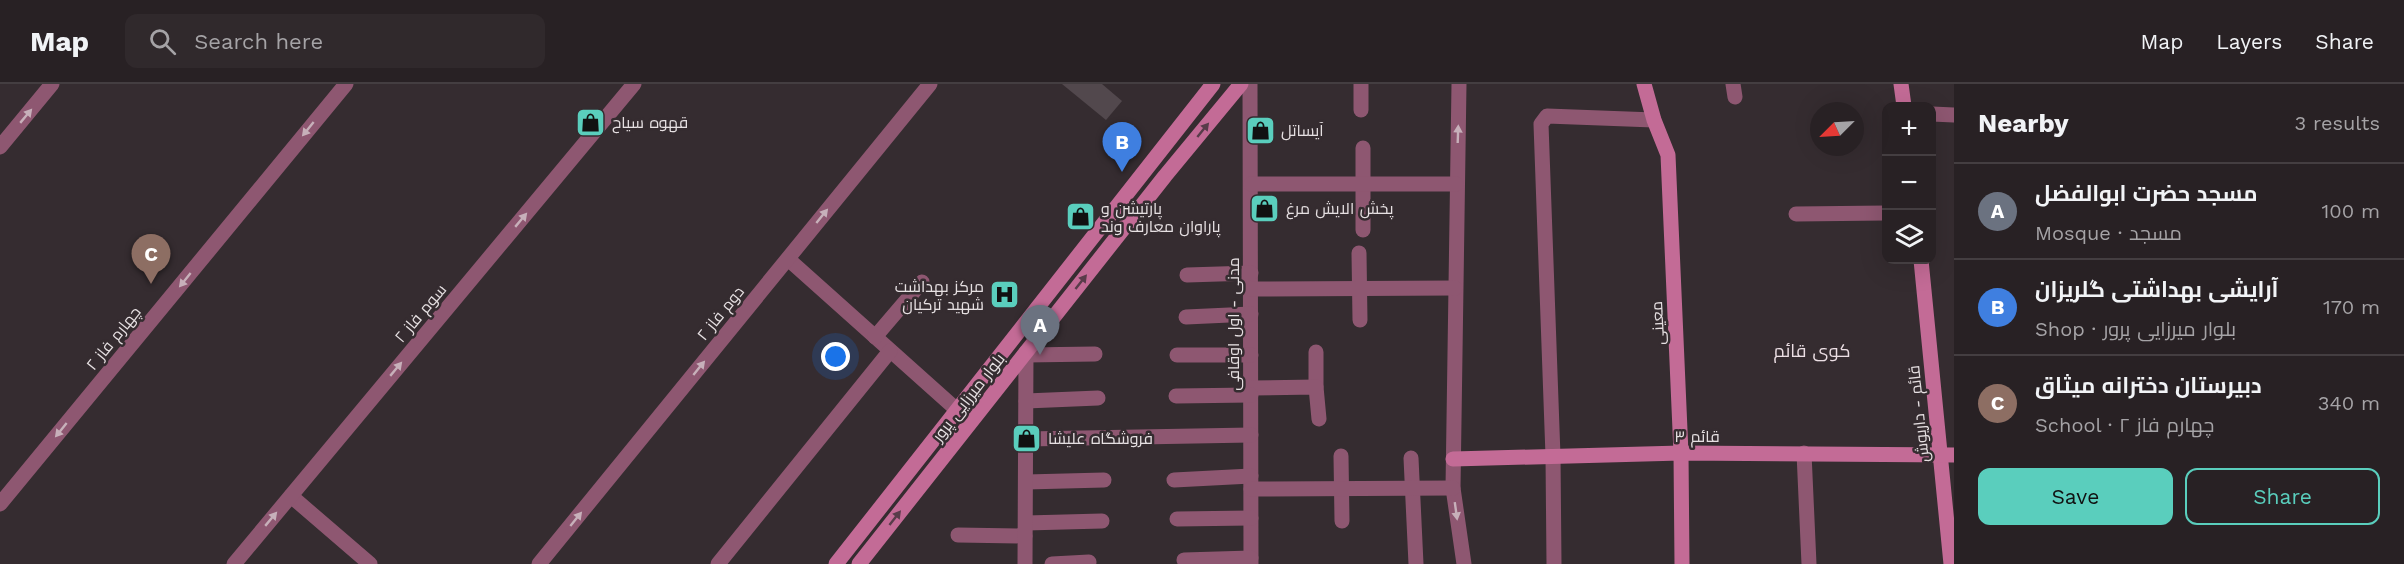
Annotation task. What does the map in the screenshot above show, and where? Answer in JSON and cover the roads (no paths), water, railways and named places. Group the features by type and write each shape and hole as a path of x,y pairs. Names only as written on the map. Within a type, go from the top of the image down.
{"main road":[{"name":"بلوار میرزایی پرور","path":"836,564 1213,84"},
{"name":"بلوار میرزایی پرور","path":"859,564 1241,84"},
{"name":"معینی","path":"1644,84 1654,120 1668,155 1681,453 1683,564"},
{"path":"1901,84 1903,102"},
{"name":"قائم - داریوش","path":"1922,264 1947,455 1951,564"},
{"name":"قائم ۳","path":"1453,459 1681,453 1947,455"}],"street":[{"path":"0,147 52,84"},
{"name":"چهارم فاز ۲","path":"0,504 346,84"},
{"name":"سوم فاز ۲","path":"234,564 634,84"},
{"name":"دوم فاز ۲","path":"539,564 930,84"},
{"name":"مدنی - اول اوقافی","path":"1251,84 1251,561"},
{"path":"1361,84 1361,110"},
{"path":"1459,84 1453,488 1464,564"},
{"path":"1936,114 1954,116"},
{"path":"1554,564 1553,456 1541,124 1547,116 1654,120"},
{"path":"1363,148 1363,230"},
{"path":"1251,184 1456,184"},
{"path":"1796,214 1882,213"},
{"path":"1359,253 1360,320"},
{"path":"788,259 957,410"},
{"path":"1187,275 1251,273"},
{"path":"875,337 922,282"},
{"path":"1251,289 1455,288"},
{"path":"1186,317 1251,315"},
{"path":"718,564 891,351"},
{"path":"1316,352 1318,419"},
{"path":"1025,564 1026,354 1095,354"},
{"path":"1177,355 1251,355"},
{"path":"1176,396 1316,387"},
{"path":"1026,401 1098,398"},
{"path":"1026,439 1251,435"},
{"path":"1804,453 1809,564"},
{"path":"1341,456 1342,521"},
{"path":"1411,458 1416,564"},
{"path":"1026,482 1104,480"},
{"path":"1174,480 1341,487 1453,488"},
{"path":"291,496 370,564"},
{"path":"1177,519 1251,518"},
{"path":"958,535 1102,521"},
{"path":"1184,560 1251,561"},
{"path":"1052,564 1089,562"}],"place":[{"name":"قهوه سیاح","path":"591,122"},
{"name":"آیساتل","path":"1260,130"},
{"name":"آرایشی بهداشتی گلریزان","path":"1122,172"},
{"name":"پخش الایش مرغ","path":"1265,208"},
{"name":"پارتیشن و پاراوان معارف وند","path":"1080,217"},
{"name":"دبیرستان دخترانه میثاق","path":"151,284"},
{"name":"مرکز بهداشت شهید ترکیان","path":"1005,295"},
{"name":"مسجد حضرت ابوالفضل","path":"1040,355"},
{"name":"فروشگاه علیشا","path":"1027,438"}],"district":[{"name":"کوی قائم","path":"1812,351"}]}
